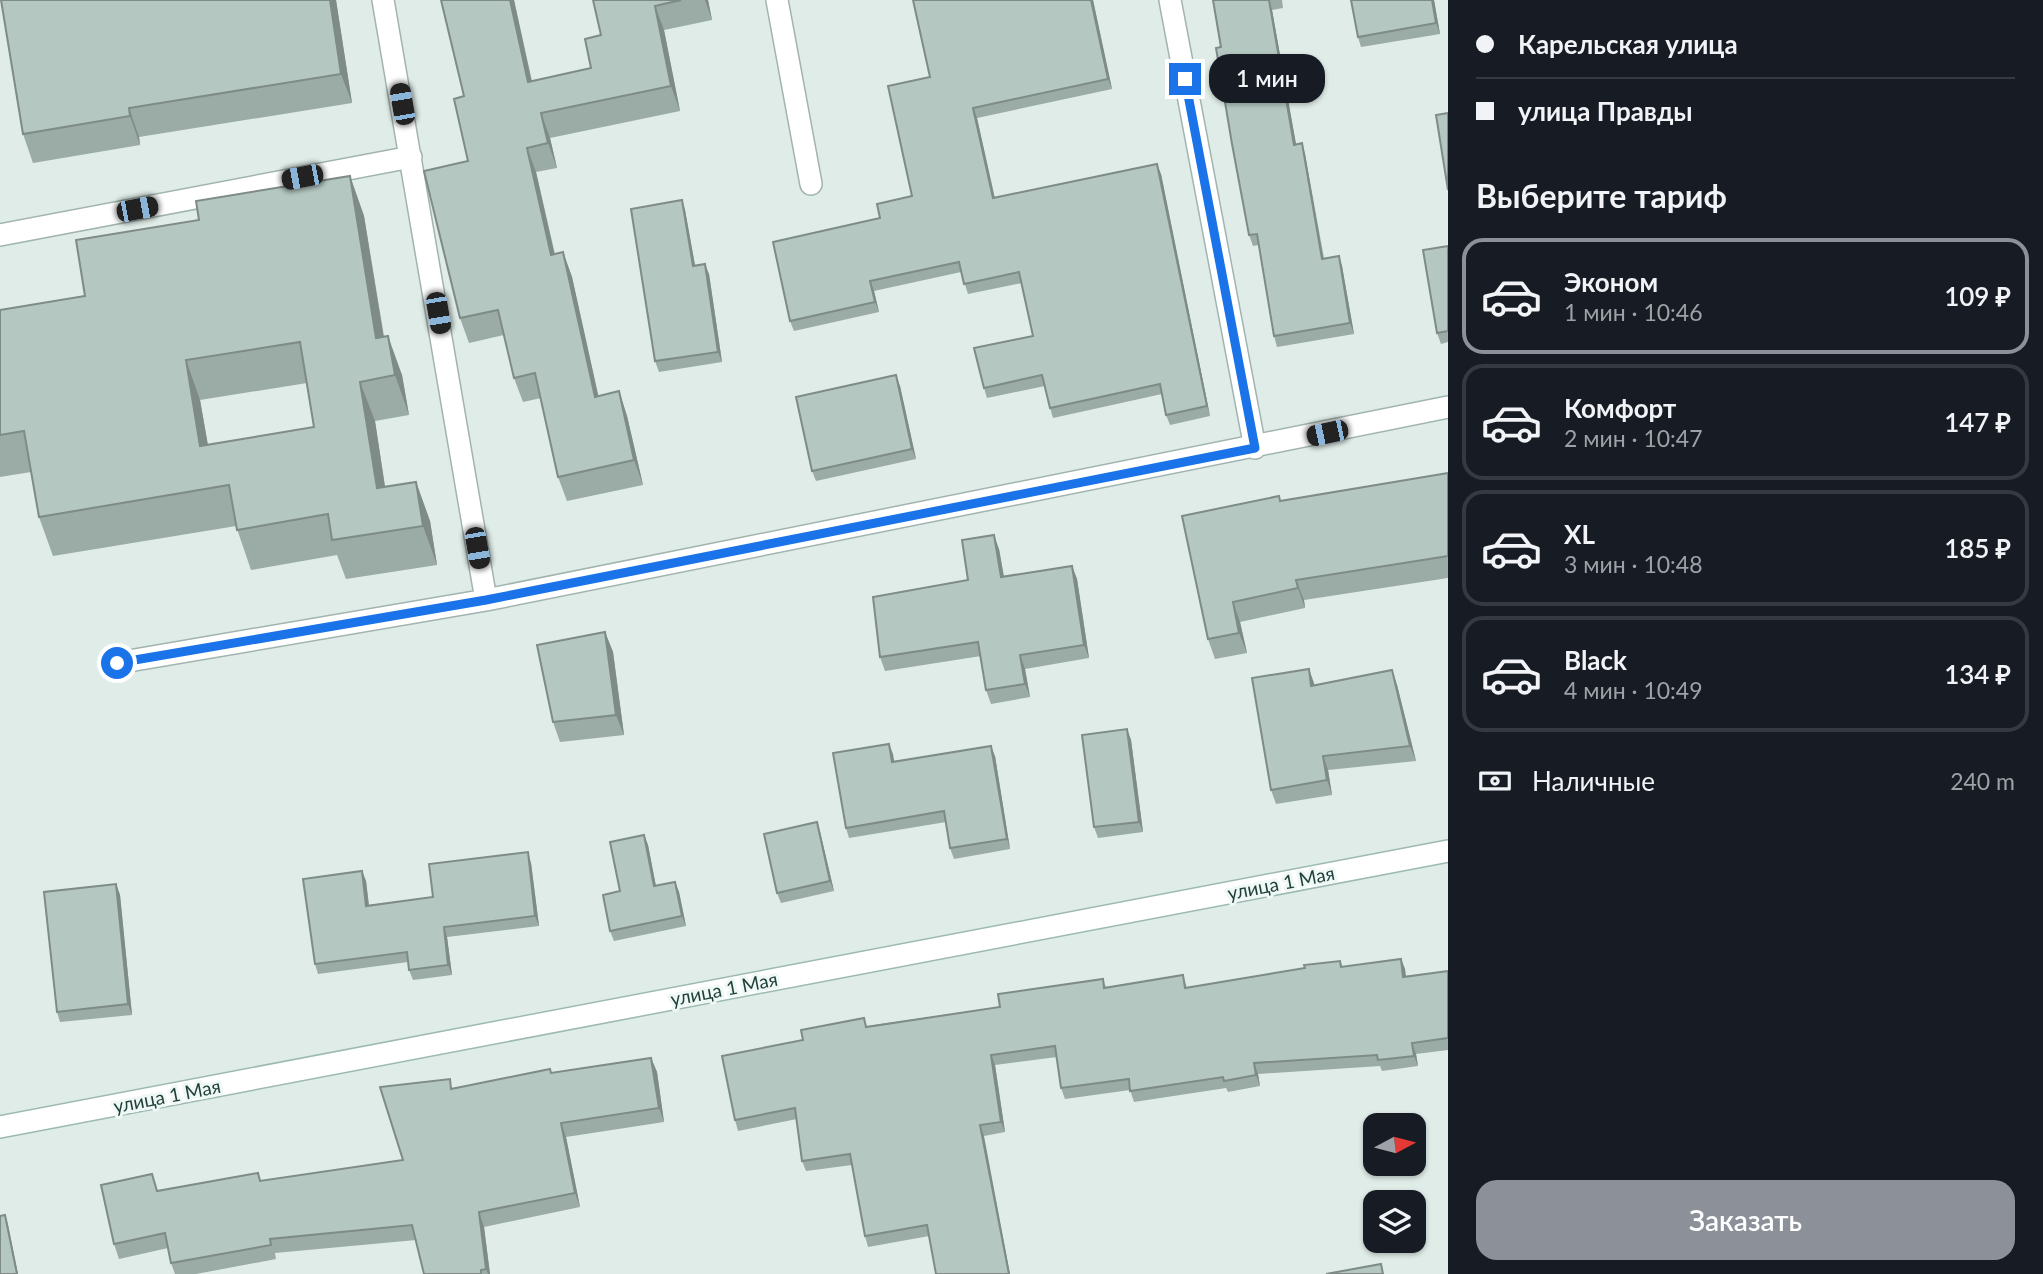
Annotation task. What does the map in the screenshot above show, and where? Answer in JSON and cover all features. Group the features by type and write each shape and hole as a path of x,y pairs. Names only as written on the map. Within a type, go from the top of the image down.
{"street":[{"path":"383,0 486,600"},
{"path":"777,0 811,184"},
{"path":"1170,0 1255,448"},
{"path":"0,235 411,157"},
{"path":"117,663 486,600 1255,448 1448,407"},
{"name":"улица 1 Мая","path":"0,1128 1448,851"}],"building":[{"path":"1,0 330,0 341,74 129,108 130,116 23,134"},
{"path":"441,0 510,0 528,82 591,68 585,39 601,35 593,0 681,0 655,6 671,86 541,113 548,143 527,148 551,255 563,252 595,397 619,391 634,460 558,477 535,373 514,378 498,310 460,318 424,171 468,161 454,99 464,96"},
{"path":"913,0 1091,0 1108,79 973,108 993,198 1157,164 1207,406 1166,415 1160,384 1050,408 1042,375 984,388 974,348 1033,336 1019,272 964,284 959,262 870,281 875,302 790,321 773,242 880,218 877,204 912,196 888,86 930,77"},
{"path":"1213,0 1269,0 1294,145 1302,143 1322,259 1339,256 1350,323 1274,336 1257,234 1249,235 1232,144 1216,48 1221,47"},
{"path":"1351,0 1432,0 1436,23 1358,37"},
{"path":"1448,113 1448,190 1436,115"},
{"path":"350,176 376,338 388,336 395,375 360,382 377,488 416,482 423,526 332,540 328,514 237,530 229,485 39,517 24,431 0,435 0,310 85,296 76,240 199,220 196,201","holes":["300,342 314,427 200,446 186,360"]},
{"path":"682,200 693,266 705,264 718,352 655,361 631,209"},
{"path":"1448,246 1448,331 1437,333 1423,250"},
{"path":"896,375 912,449 812,471 796,397"},
{"path":"1448,473 1448,556 1296,580 1298,588 1233,602 1239,633 1208,639 1182,516 1279,496 1280,501"},
{"path":"994,535 1001,577 1072,566 1084,645 1020,655 1025,684 986,690 978,642 880,657 873,597 968,580 962,540"},
{"path":"605,632 616,715 553,722 537,645"},
{"path":"1309,669 1311,686 1392,670 1410,746 1323,756 1327,780 1271,790 1252,678"},
{"path":"1127,729 1139,822 1094,827 1082,735"},
{"path":"889,744 892,762 991,746 1007,839 950,848 944,811 846,828 833,753"},
{"path":"817,822 830,881 777,893 764,834"},
{"path":"644,835 654,886 675,882 682,916 610,931 603,895 620,891 610,842"},
{"path":"528,852 535,916 444,927 448,965 409,970 407,952 315,964 303,879 362,871 366,906 433,897 429,864"},
{"path":"116,884 128,1004 57,1012 44,892"},
{"path":"1401,959 1403,977 1448,971 1448,1038 1412,1043 1414,1056 1378,1060 1377,1055 1254,1063 1256,1075 1224,1081 1223,1077 1130,1091 1129,1079 1061,1088 1055,1046 991,1055 1001,1122 980,1125 1009,1274 936,1274 927,1225 865,1236 850,1154 802,1161 795,1108 735,1120 722,1056 803,1040 801,1030 864,1018 866,1027 1000,1007 998,994 1103,979 1104,988 1183,975 1185,988 1305,968 1304,965 1340,961 1341,967"},
{"path":"651,1058 659,1108 561,1123 575,1193 479,1212 486,1269 481,1270 481,1274 424,1274 412,1225 270,1239 271,1245 171,1263 165,1233 114,1244 101,1185 152,1174 157,1191 258,1173 260,1181 403,1160 380,1087 450,1079 451,1089 550,1069 551,1073"},
{"path":"5,1215 17,1274 0,1274 0,1216"},
{"path":"1381,1264 1383,1274 1326,1274"}],"route":[{"path":"117,663 486,600 1255,448 1185,79"}]}
